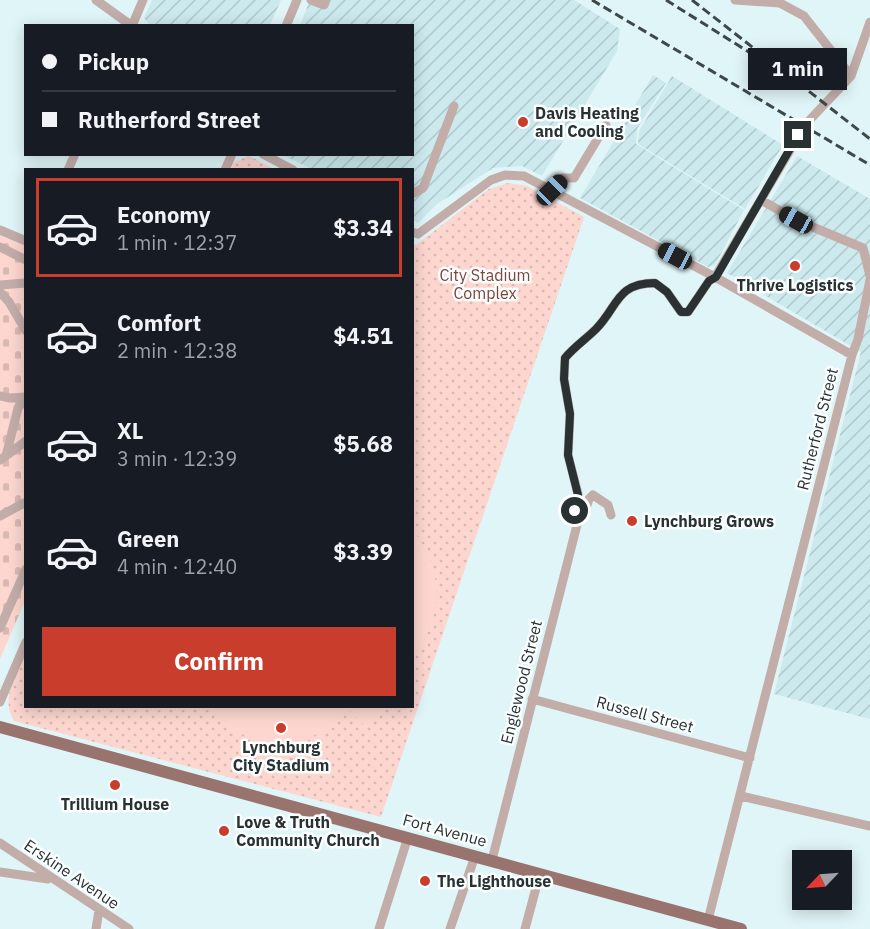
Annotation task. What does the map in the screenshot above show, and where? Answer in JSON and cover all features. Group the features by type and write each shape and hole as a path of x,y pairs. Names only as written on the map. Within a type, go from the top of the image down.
{"main road":[{"name":"Fort Avenue","path":"0,727 741,929"}],"street":[{"path":"96,0 129,24"},
{"path":"133,24 143,0"},
{"path":"287,24 297,0"},
{"path":"311,0 324,5 326,0"},
{"path":"735,0 780,3 804,16 851,76"},
{"path":"796,0 797,12"},
{"path":"716,277 805,125 851,76 870,22"},
{"path":"414,193 423,188 454,106"},
{"path":"552,190 563,178 574,178 606,125"},
{"path":"267,156 289,168"},
{"name":"Rutherford Street","path":"414,233 418,234 491,180 505,175 524,176 716,277 852,355 708,920"},
{"path":"761,200 796,220 862,248 870,278 858,339 852,355"},
{"path":"0,230 24,240"},
{"path":"0,247 24,259"},
{"name":"Englewood Street","path":"492,860 580,513 568,455 570,414 564,379 565,358 598,327 618,297 629,287 655,283 667,292 681,312 688,312 709,281 716,277"},
{"path":"0,285 24,284"},
{"path":"0,292 9,302 24,328"},
{"path":"0,396 24,397"},
{"path":"3,458 11,439 18,408 24,399"},
{"path":"0,444 11,439"},
{"path":"3,458 24,442"},
{"path":"580,513 593,495 608,505 611,515"},
{"path":"0,516 24,503"},
{"path":"0,628 24,574"},
{"path":"0,702 24,647"},
{"name":"Russell Street","path":"532,699 750,758"},
{"path":"741,796 870,826"},
{"path":"379,929 408,837"},
{"name":"Erskine Avenue","path":"0,843 129,929"},
{"path":"450,929 475,856"},
{"path":"0,872 51,879"},
{"path":"525,929 540,873"},
{"path":"96,929 99,910"}],"shaded area":[{"path":"152,0 281,0 270,24 149,24 144,18"},
{"path":"310,0 574,0 620,29 617,51 542,176 522,166 493,168 437,204 418,223 414,221 414,168 310,168 285,156 414,156 414,24 300,24"},
{"path":"653,75 666,83 637,129 636,144 744,210 715,265 708,267 580,198"},
{"path":"672,76 783,145 745,209 638,144 639,131"},
{"path":"797,156 870,199 870,719 774,694 861,352 727,273"}],"green space":[{"path":"249,156 272,168 231,168 233,163"},
{"name":"City Stadium Complex","path":"508,183 527,186 584,217 381,817 14,721 10,712 9,695 24,655 24,708 414,708 414,244 489,189"},
{"path":"0,235 24,245 24,603 0,659"},
{"path":"414,532 431,562 437,593 431,625 414,654"},
{"name":"Lynchburg City Stadium","path":"215,708 381,708 364,725 350,711 316,735 279,744 261,742 244,735 228,724"}],"railway":[{"path":"592,0 870,165"},
{"path":"666,0 752,54"},
{"path":"692,0 870,139"}],"place":[{"name":"Davis Heating and Cooling","path":"523,122"},
{"name":"Thrive Logistics","path":"795,266"},
{"name":"Lynchburg Grows","path":"632,521"},
{"name":"Lynchburg City Stadium","path":"281,728"},
{"name":"Trillium House","path":"115,785"},
{"name":"Love & Truth Community Church","path":"224,831"},
{"name":"The Lighthouse","path":"425,881"}],"route":[{"path":"575,511 578,495 568,455 570,414 564,379 565,358 598,327 618,297 629,287 642,283 655,283 667,292 674,306 681,312 688,312 709,281 716,277 798,135"}]}
